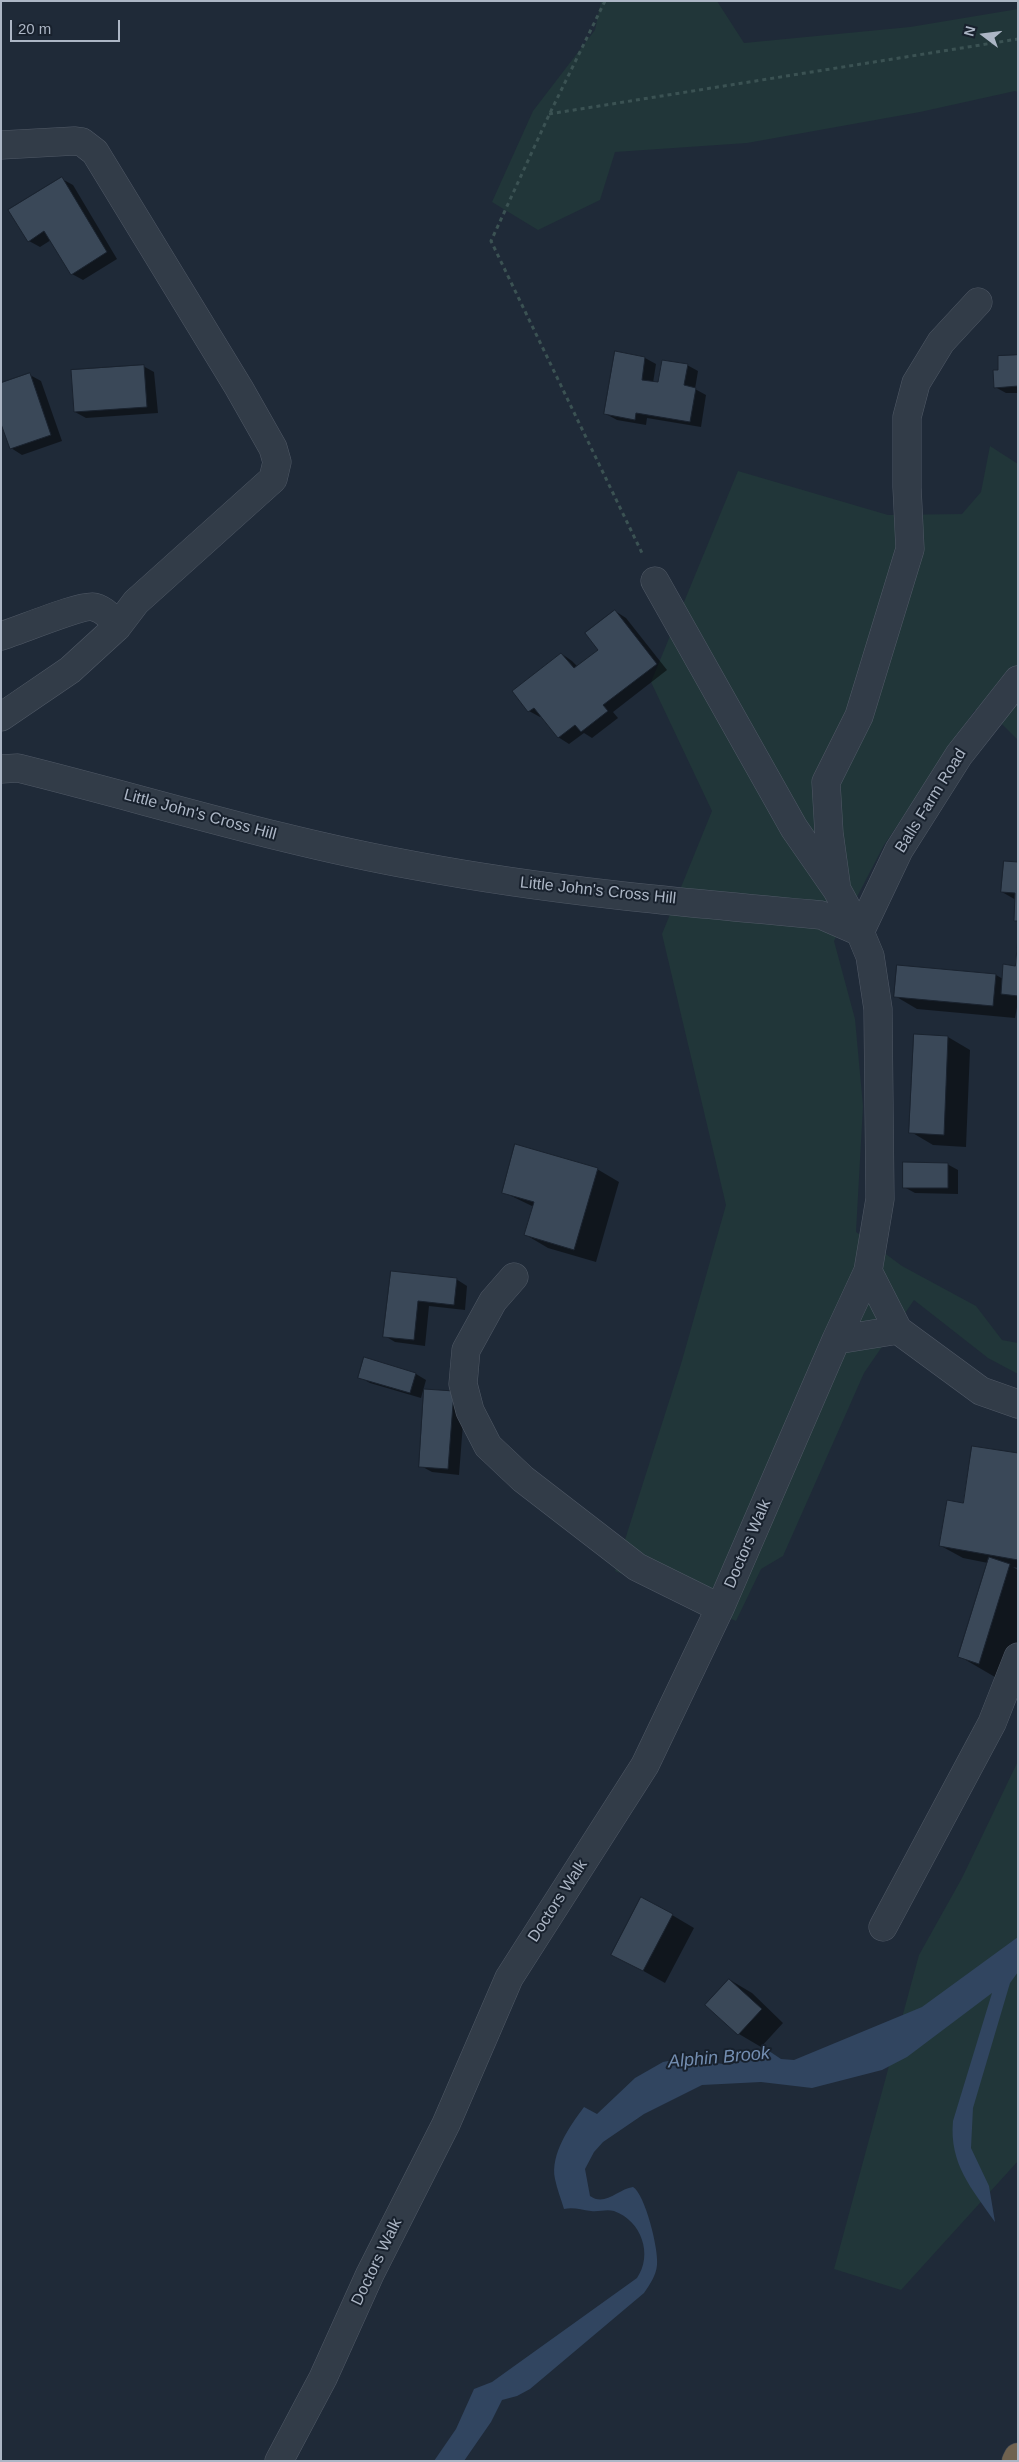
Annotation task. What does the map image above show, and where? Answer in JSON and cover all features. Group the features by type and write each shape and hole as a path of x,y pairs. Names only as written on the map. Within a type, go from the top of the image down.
{"highway":[{"path":"1016,2461 1018,2457"}],"street":[{"path":"1,145 74,141 82,142 95,152 239,388 273,448 278,462 273,479 136,602 117,627 70,670 1,717"},
{"path":"821,915 837,890 829,833 826,782 859,716 910,550 907,487 907,417 916,383 940,342 978,302"},
{"path":"655,581 794,828 837,890 860,932 870,956 878,1009 880,1199 868,1271 836,1340"},
{"path":"1,636 72,610 92,606 108,614 117,627"},
{"name":"Balls Farm Road","path":"860,932 900,850 959,755 1018,680"},
{"name":"Little John's Cross Hill","path":"1,769 18,768 134,797 297,842 417,866 532,884 821,915 860,932"},
{"path":"868,1271 898,1330 981,1391 1018,1404"},
{"path":"514,1277 493,1301 466,1350 463,1384 470,1411 488,1446 523,1479 637,1567 720,1608"},
{"path":"836,1340 898,1330"},
{"name":"Doctors Walk","path":"279,2461 323,2378 370,2274 446,2124 509,1978 645,1766 720,1608 836,1340"},
{"path":"883,1927 992,1723 1018,1657"}],"path":[{"path":"605,1 548,114 491,241 655,581"},
{"path":"548,114 1018,39"}],"green space":[{"path":"601,1 717,1 744,43 910,27 1018,9 1018,92 1015,91 920,112 747,143 615,152 600,200 538,230 492,202 533,111 595,30"},
{"path":"990,446 1018,464 1018,740 1003,725 975,710 884,845 834,941 855,1019 863,1106 856,1232 902,1266 976,1306 1002,1340 1018,1343 1018,1374 988,1358 914,1300 864,1373 783,1556 761,1569 736,1621 615,1571 681,1364 726,1205 662,934 712,811 651,682 738,471 888,515 962,514 981,492"},
{"path":"1018,1761 1018,2161 901,2290 834,2269 919,1955 962,1878"}],"water":[{"path":"1018,1937 1018,1972 1010,1983 973,2108 971,2148 989,2186 995,2222 971,2187 958,2163 953,2136 953,2121 992,1993 907,2057 882,2070 812,2088 761,2082 702,2085 644,2114 603,2142 594,2152 585,2169 590,2196 601,2200 606,2199 627,2188 633,2187 642,2200 650,2223 657,2258 655,2273 644,2293 530,2389 517,2396 502,2400 491,2422 464,2461 434,2461 456,2429 474,2389 492,2382 637,2278 642,2269 644,2249 638,2231 632,2222 611,2210 564,2209 555,2179 555,2160 562,2141 584,2107 597,2114 635,2078 663,2062 683,2058 730,2065 766,2049 781,2059 794,2060 922,2007"}],"building":[{"path":"62,177 107,252 71,275 44,231 28,242 8,210"},
{"path":"615,351 645,357 642,380 658,382 662,360 688,364 684,385 696,388 690,422 636,413 635,420 604,414"},
{"path":"1018,355 1018,386 994,388 993,370 998,370 998,356"},
{"path":"144,365 147,407 74,412 71,370"},
{"path":"30,373 51,435 10,449 1,424 1,383"},
{"path":"615,610 657,664 603,705 608,711 581,732 575,725 558,738 534,708 528,712 512,691 561,653 574,668 598,650 585,633"},
{"path":"1004,861 1018,862 1018,921 1014,921 1015,893 1001,892"},
{"path":"1018,938 1018,996 1001,994 1003,964 1015,966"},
{"path":"897,965 996,974 993,1006 894,997"},
{"path":"914,1034 948,1036 944,1135 909,1133"},
{"path":"515,1144 598,1168 574,1250 524,1235 534,1202 502,1193"},
{"path":"903,1162 948,1163 948,1188 903,1188"},
{"path":"391,1271 457,1278 454,1305 418,1301 414,1340 383,1337"},
{"path":"364,1357 416,1373 410,1393 358,1378"},
{"path":"424,1389 454,1391 448,1469 419,1467"},
{"path":"972,1446 1018,1453 1018,1560 939,1546 947,1500 963,1503"},
{"path":"989,1557 1010,1564 979,1664 958,1657"},
{"path":"641,1897 673,1914 643,1971 611,1955"},
{"path":"729,1979 762,2009 738,2035 705,2005"}],"water label":[{"name":"Alphin Brook","path":"719,2058"}]}
